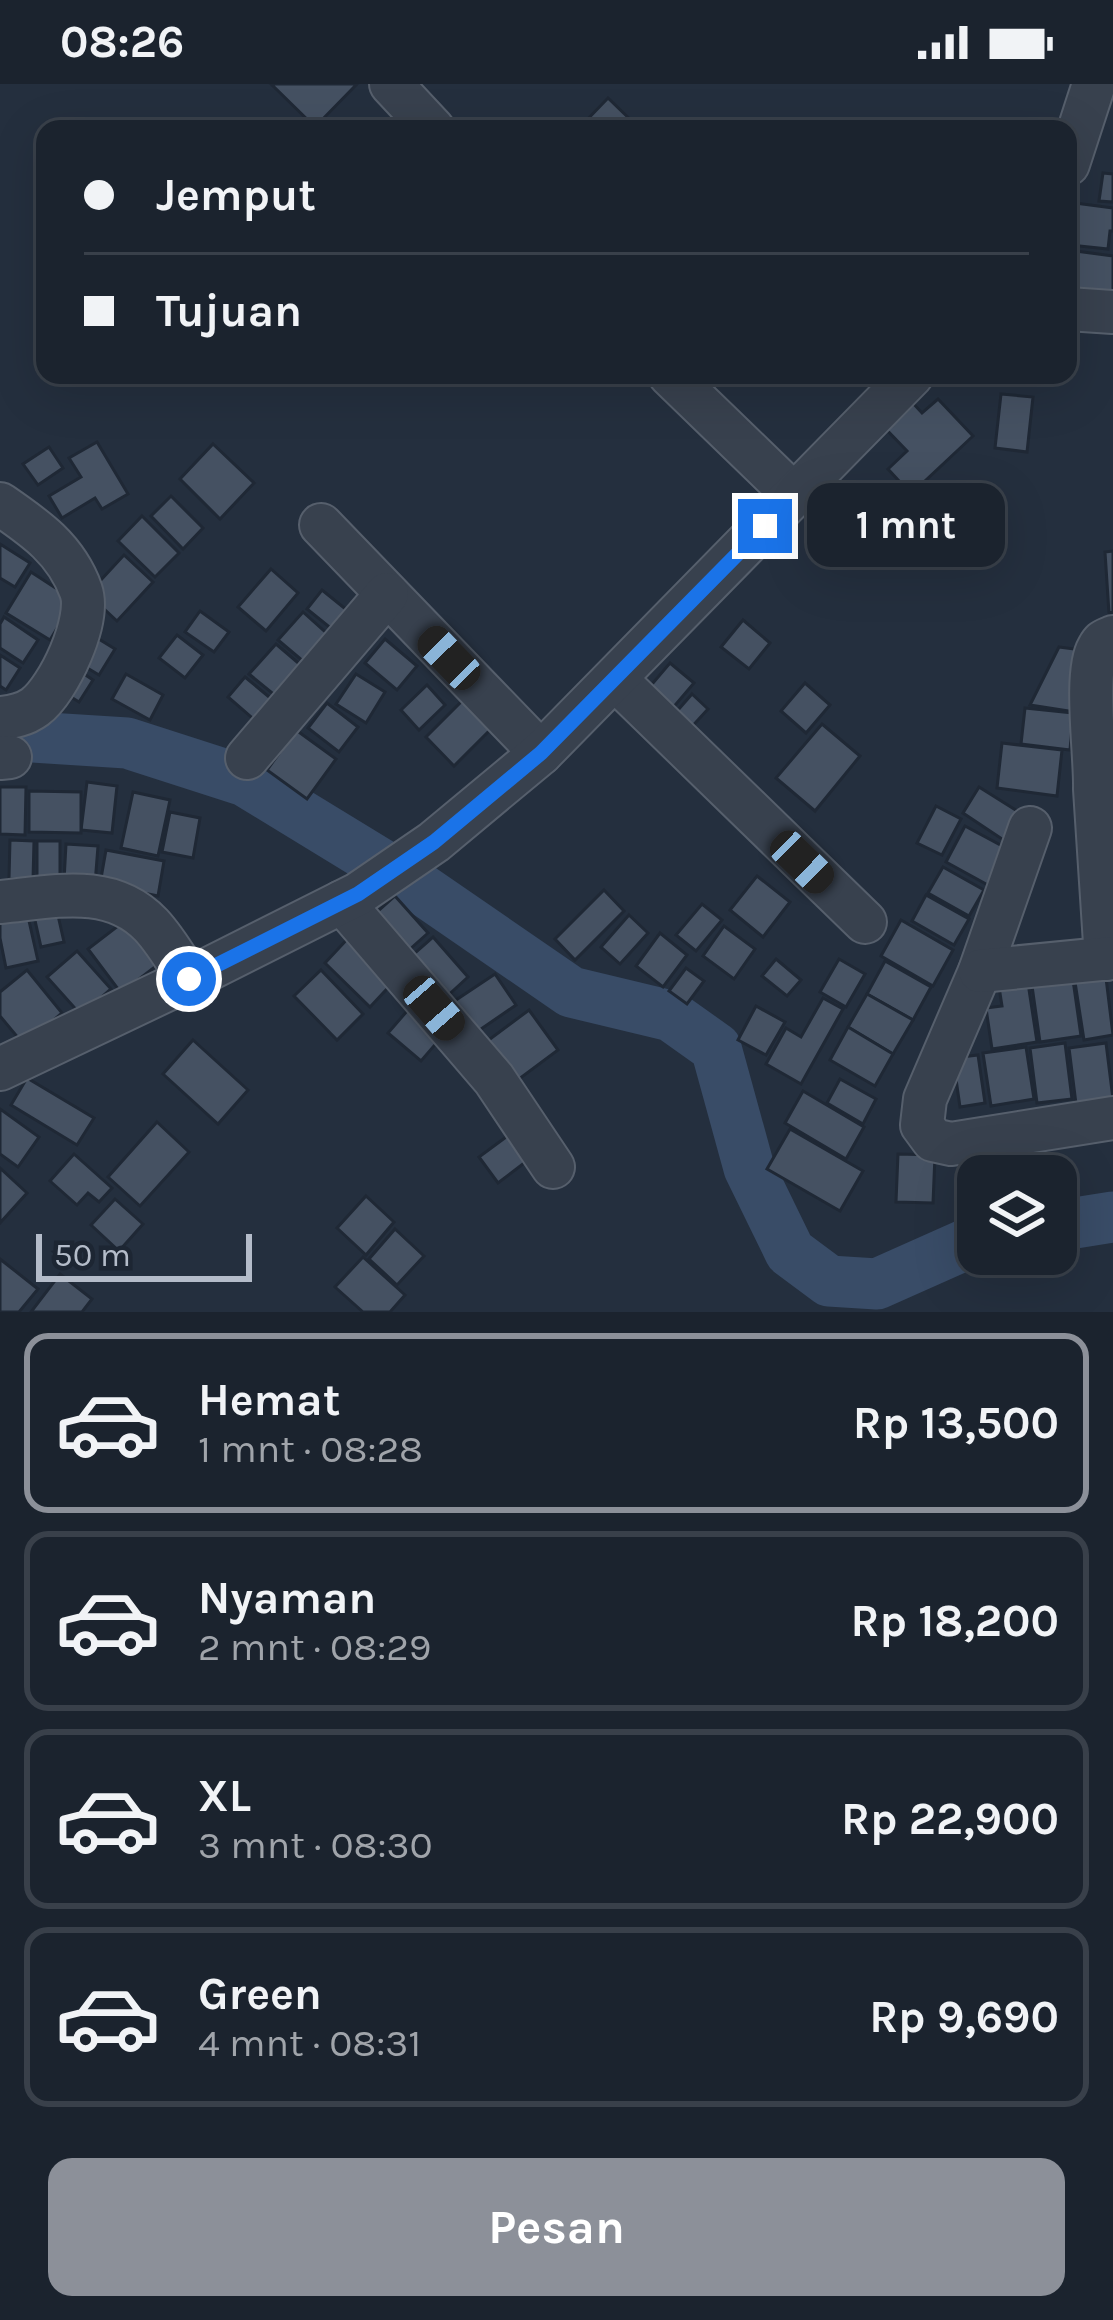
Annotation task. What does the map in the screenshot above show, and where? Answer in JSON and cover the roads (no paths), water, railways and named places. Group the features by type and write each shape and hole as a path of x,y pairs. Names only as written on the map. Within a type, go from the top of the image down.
{"street":[{"path":"391,84 425,120"},
{"path":"1077,136 1094,84"},
{"path":"1077,310 1113,312"},
{"path":"679,384 795,496"},
{"path":"0,1069 350,898 434,842 541,753 903,384"},
{"path":"0,505 45,535 68,564 85,605 55,685 38,705 15,717 4,744"},
{"path":"321,525 541,753"},
{"path":"247,758 387,594"},
{"path":"980,970 1109,959 1091,719 1094,659 1099,646 1113,637"},
{"path":"615,679 865,922"},
{"path":"1030,828 980,970 922,1112 922,1124 939,1143 951,1144 1113,1118"},
{"path":"0,902 87,895 123,904 155,929 189,979"},
{"path":"350,898 494,1079 553,1167"}],"waterway":[{"path":"0,735 127,743 245,781 417,886 571,992 671,1016 716,1048 749,1168 790,1252 829,1281 877,1284 957,1248"},
{"path":"1077,1223 1113,1217"}]}
